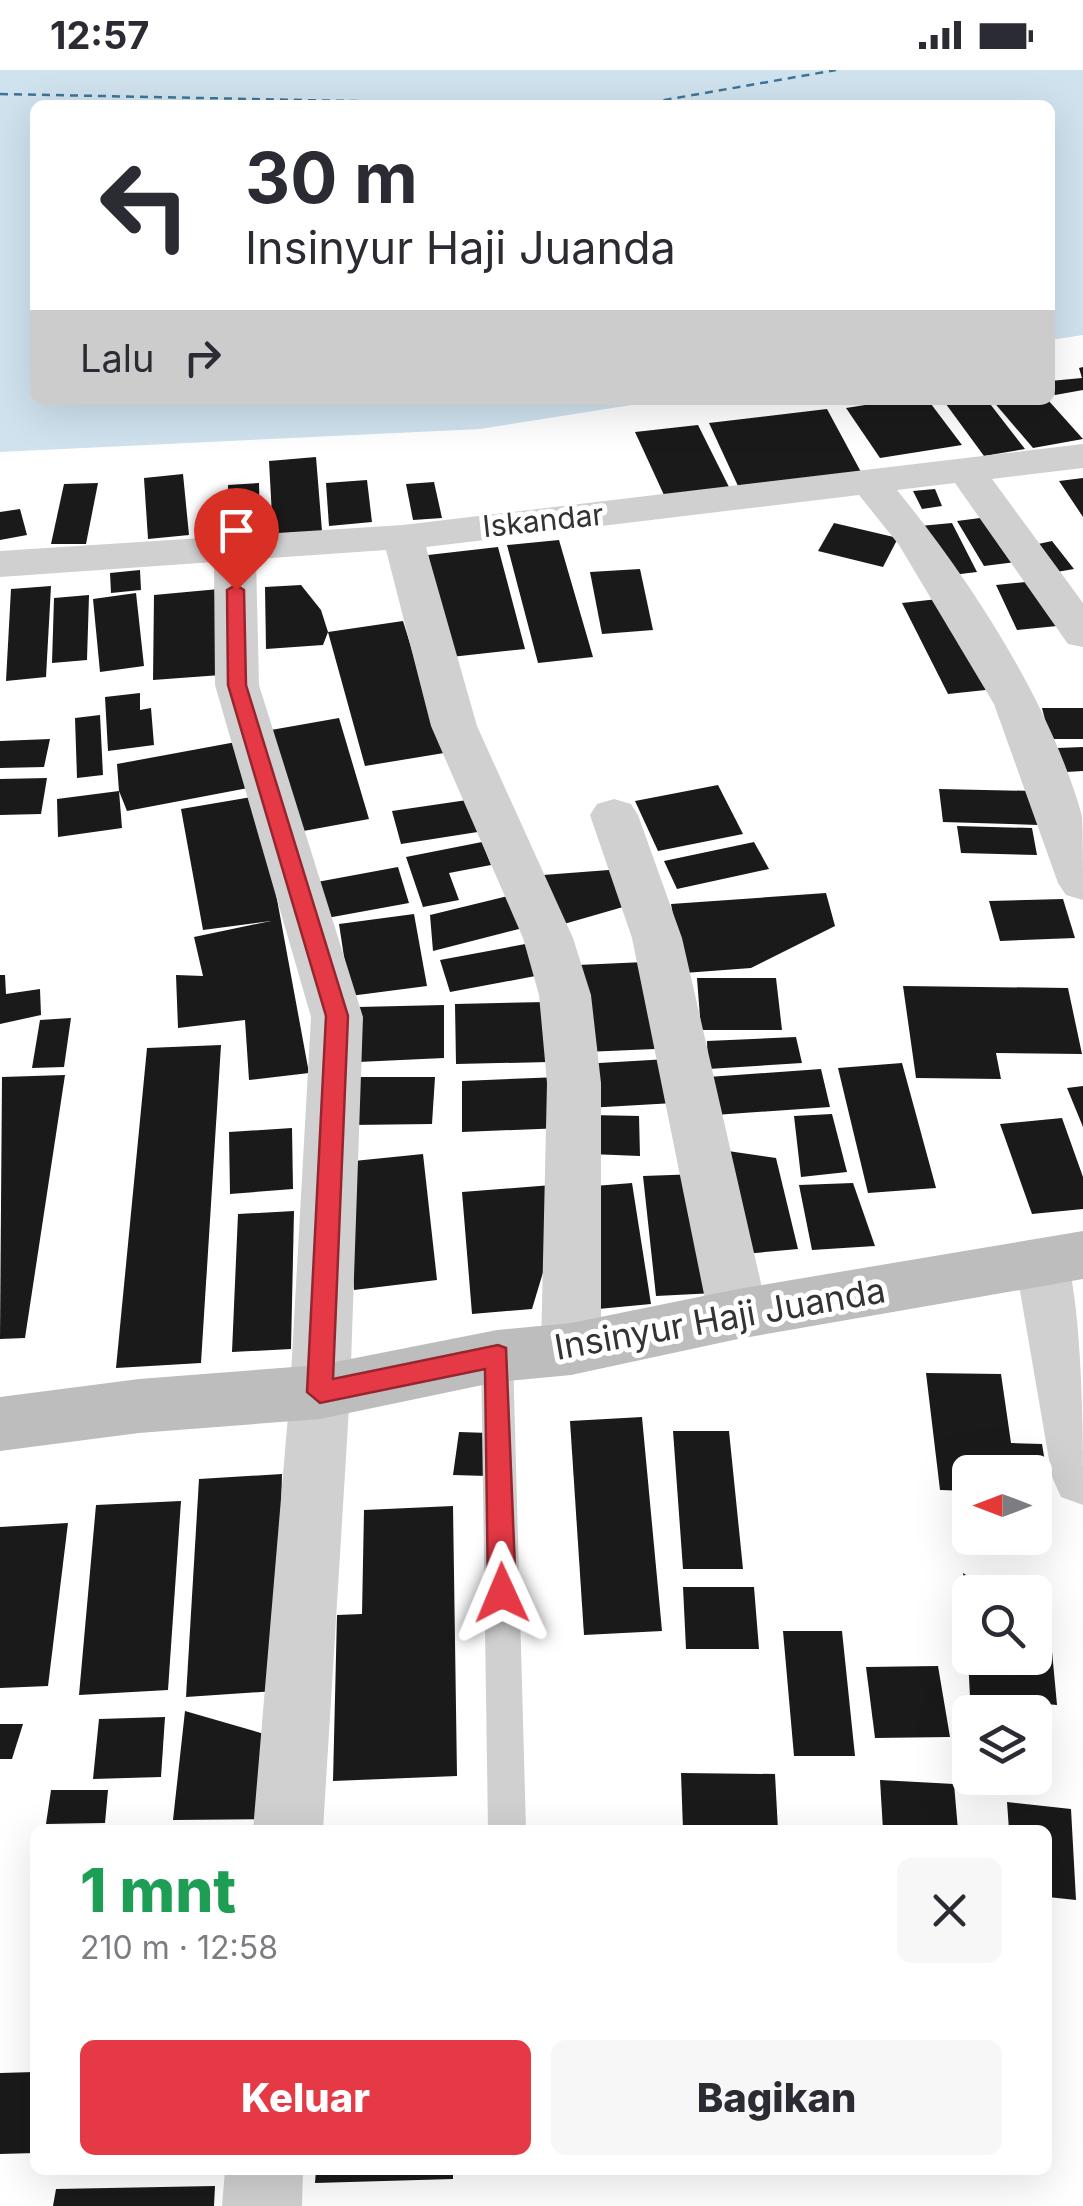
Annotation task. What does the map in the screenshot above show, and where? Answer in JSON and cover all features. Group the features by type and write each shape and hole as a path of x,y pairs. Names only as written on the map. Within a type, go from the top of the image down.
{"street":[{"name":"Iskandar","path":"0,564 402,536 1083,456"},
{"path":"967,472 1083,634"},
{"path":"869,481 916,541 1016,704 1083,882"},
{"path":"402,536 454,726 548,938 565,995 574,1083 571,1348"},
{"path":"235,550 237,685 337,1016 320,1392 288,1825"},
{"path":"614,815 656,938 738,1314"},
{"path":"1064,1258 1083,1477"},
{"name":"Insinyur Haji Juanda","path":"0,1424 138,1406 320,1392 498,1356 571,1348 738,1314 1064,1258"},
{"path":"262,2206 264,2175"}],"lane":[{"path":"498,1356 506,1825"}],"water":[{"path":"0,70 1083,70 1083,335 1055,339 1055,100 30,100 30,405 631,405 480,429 0,452"}],"building":[{"path":"1083,367 1083,390 1055,395 1055,381 1082,378 1079,368"},
{"path":"932,405 962,445 880,458 846,408"},
{"path":"947,405 991,405 1025,449 984,456"},
{"path":"996,405 1052,405 1083,439 1033,448"},
{"path":"827,409 861,472 738,486 709,423"},
{"path":"698,425 729,487 664,495 635,432"},
{"path":"316,457 322,531 273,534 269,461"},
{"path":"183,474 189,535 148,539 144,478"},
{"path":"1083,478 1083,517 1059,481"},
{"path":"367,480 372,522 329,526 326,483"},
{"path":"434,482 442,518 413,520 406,484"},
{"path":"98,483 86,544 51,544 64,484"},
{"path":"259,483 260,532 228,534 228,485"},
{"path":"935,489 942,506 922,509 913,491"},
{"path":"20,509 27,535 0,540 0,512"},
{"path":"988,517 1016,562 984,566 957,521"},
{"path":"834,523 898,538 883,567 818,551"},
{"path":"952,523 977,572 944,576 920,526"},
{"path":"559,540 593,657 538,663 507,545"},
{"path":"1052,541 1074,569 1051,573 1029,546"},
{"path":"498,547 525,649 451,657 428,555"},
{"path":"640,569 653,630 602,634 590,572"},
{"path":"140,570 141,590 111,593 110,573"},
{"path":"1035,581 1057,626 1017,630 996,585"},
{"path":"301,585 321,610 328,632 323,645 266,649 265,587"},
{"path":"51,586 46,677 6,681 11,589"},
{"path":"219,589 221,675 153,680 154,595"},
{"path":"136,593 144,666 100,672 93,599"},
{"path":"89,595 87,660 52,663 54,598"},
{"path":"947,598 995,689 948,694 902,603"},
{"path":"403,621 444,753 365,766 328,632"},
{"path":"140,693 140,710 151,708 154,745 108,751 105,697"},
{"path":"1042,708 1083,708 1083,739 1050,739"},
{"path":"100,715 103,775 77,778 75,718"},
{"path":"339,718 369,819 298,832 271,730"},
{"path":"50,739 44,767 0,768 0,741"},
{"path":"236,742 248,788 127,811 119,791 117,764"},
{"path":"1083,747 1083,771 1066,772 1057,748"},
{"path":"47,778 41,814 0,815 0,779"},
{"path":"718,785 743,834 658,851 635,801"},
{"path":"939,789 1034,791 1039,825 943,822"},
{"path":"119,791 122,828 58,837 57,799"},
{"path":"258,796 309,1073 249,1080 245,1020 178,1028 176,975 203,976 194,937 271,921 203,930 181,809"},
{"path":"474,799 484,831 401,844 392,811"},
{"path":"957,826 1032,828 1037,855 961,853"},
{"path":"482,842 491,865 449,873 459,900 423,907 406,857"},
{"path":"754,842 769,869 677,889 664,861"},
{"path":"398,867 409,903 327,918 317,882"},
{"path":"622,869 630,905 557,926 530,876"},
{"path":"826,893 835,926 751,968 684,973 671,904"},
{"path":"516,894 531,926 433,951 430,915"},
{"path":"1063,899 1075,938 1000,941 989,901"},
{"path":"414,914 427,986 350,996 339,924"},
{"path":"536,942 546,974 450,992 440,960"},
{"path":"645,962 655,1049 585,1052 578,965"},
{"path":"0,975 5,975 6,994 40,989 41,1015 0,1024"},
{"path":"697,978 776,978 782,1030 701,1030"},
{"path":"903,986 1068,988 1082,1054 996,1053 1001,1079 916,1078"},
{"path":"547,1002 549,1062 456,1064 455,1004"},
{"path":"444,1005 444,1058 358,1062 358,1007"},
{"path":"71,1018 64,1067 32,1068 40,1020"},
{"path":"796,1037 802,1063 708,1069 707,1041"},
{"path":"221,1045 201,1363 116,1368 147,1048"},
{"path":"668,1059 674,1103 587,1108 582,1064"},
{"path":"902,1063 936,1188 868,1193 838,1068"},
{"path":"821,1069 830,1107 715,1115 708,1077"},
{"path":"65,1075 25,1338 0,1339 2,1077"},
{"path":"355,1077 435,1077 432,1124 351,1125"},
{"path":"560,1077 563,1128 462,1132 462,1081"},
{"path":"1083,1086 1083,1127 1067,1088"},
{"path":"832,1114 847,1172 801,1177 794,1116"},
{"path":"590,1115 639,1116 640,1156 590,1154"},
{"path":"1062,1118 1083,1177 1083,1209 1032,1214 1000,1124"},
{"path":"292,1128 293,1189 230,1194 229,1132"},
{"path":"721,1150 776,1158 798,1249 744,1254"},
{"path":"423,1154 437,1280 354,1290 344,1162"},
{"path":"699,1174 715,1293 656,1296 643,1176"},
{"path":"632,1183 651,1304 598,1309 582,1187"},
{"path":"853,1183 875,1246 812,1250 799,1185"},
{"path":"552,1185 557,1226 532,1309 472,1314 462,1192"},
{"path":"294,1211 291,1349 232,1352 238,1214"},
{"path":"926,1373 1001,1374 1011,1443 1042,1444 1044,1455 952,1455 952,1490 940,1490"},
{"path":"642,1417 662,1631 584,1635 570,1421"},
{"path":"673,1431 729,1431 743,1569 683,1569"},
{"path":"459,1432 489,1433 487,1476 453,1475"},
{"path":"282,1474 276,1691 186,1697 199,1479"},
{"path":"181,1501 168,1690 79,1695 96,1505"},
{"path":"453,1506 457,1776 333,1781 337,1615 362,1614 364,1510"},
{"path":"68,1523 48,1686 0,1688 0,1527"},
{"path":"683,1587 754,1587 759,1649 686,1649"},
{"path":"783,1631 842,1631 855,1756 794,1756"},
{"path":"1052,1651 1057,1705 1052,1705 1052,1695 970,1695 969,1675 1052,1675"},
{"path":"938,1666 950,1737 875,1738 866,1667"},
{"path":"185,1711 278,1738 271,1819 173,1820"},
{"path":"165,1717 161,1777 93,1779 99,1719"},
{"path":"0,1724 23,1724 12,1759 0,1759"},
{"path":"681,1773 775,1774 778,1825 683,1825"},
{"path":"880,1780 952,1784 958,1825 883,1825"},
{"path":"51,1790 108,1790 105,1823 46,1824"},
{"path":"1007,1802 1071,1809 1076,1900 1052,1897 1052,1825 1009,1825"},
{"path":"30,2072 30,2153 0,2154 0,2073"},
{"path":"316,2175 453,2175 453,2179 315,2183"},
{"path":"215,2186 214,2206 53,2206 56,2189"}],"ferry route":[{"path":"665,100 836,70"},
{"path":"0,94 302,100"}],"route":[{"path":"236,590 237,685 337,1016 320,1392 498,1356 502,1593"}]}
